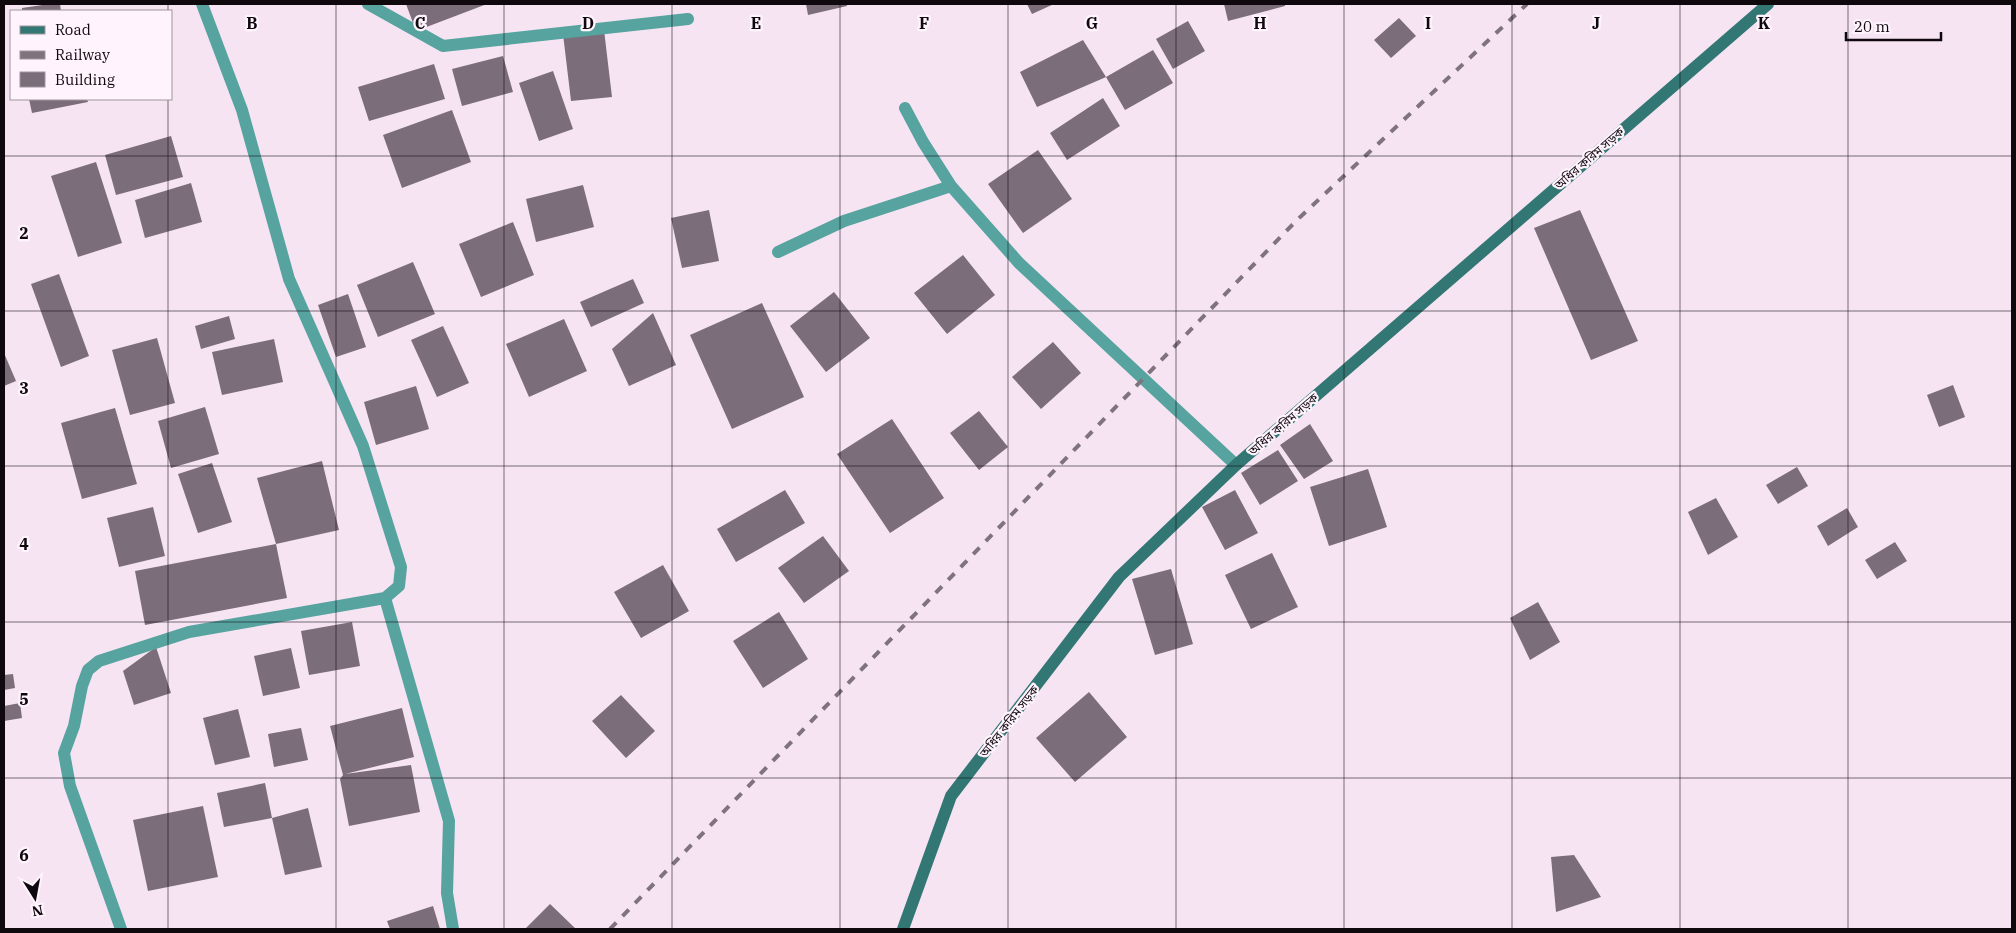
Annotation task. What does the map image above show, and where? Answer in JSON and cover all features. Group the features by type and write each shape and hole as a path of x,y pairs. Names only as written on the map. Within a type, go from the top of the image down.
{"main road":[{"name":"অধির করিম সড়ক","path":"903,929 951,796 1119,578 1236,465 1768,4"}],"street":[{"path":"121,929 70,786 64,753 74,726 82,686 88,670 99,661 189,632 385,598 399,586 401,567 364,446 289,279 242,110 202,4"},
{"path":"368,4 443,46 688,19"},
{"path":"905,108 923,142 951,186 1019,263 1236,465"},
{"path":"778,252 844,222 951,186"},
{"path":"385,598 449,821 447,893 453,929"}],"building":[{"path":"60,4 61,10 22,10 22,8"},
{"path":"406,4 487,4 416,31"},
{"path":"806,4 847,4 847,6 808,15"},
{"path":"1027,4 1054,4 1032,14"},
{"path":"1224,4 1285,4 1285,6 1228,21"},
{"path":"1399,18 1416,36 1391,58 1374,40"},
{"path":"1188,21 1205,51 1173,69 1156,39"},
{"path":"604,30 612,97 571,101 563,34"},
{"path":"1083,40 1106,77 1037,107 1020,72"},
{"path":"1153,50 1173,83 1125,110 1106,77"},
{"path":"503,56 513,92 462,106 452,69"},
{"path":"434,64 445,99 369,121 358,87"},
{"path":"553,71 573,129 539,141 519,83"},
{"path":"1103,98 1120,126 1067,160 1050,133"},
{"path":"29,100 87,100 88,102 32,113"},
{"path":"452,110 471,162 402,188 383,135"},
{"path":"171,136 183,177 116,195 105,155"},
{"path":"1038,150 1072,199 1023,233 988,184"},
{"path":"96,162 122,243 78,257 51,176"},
{"path":"191,183 202,222 145,238 135,200"},
{"path":"583,185 594,227 536,242 526,199"},
{"path":"709,210 719,261 682,268 671,218"},
{"path":"1580,210 1638,341 1591,360 1534,228"},
{"path":"513,222 534,275 481,297 459,244"},
{"path":"963,255 995,295 947,334 914,293"},
{"path":"413,262 435,314 378,337 357,285"},
{"path":"59,274 89,356 61,367 31,284"},
{"path":"633,279 644,303 591,327 580,302"},
{"path":"834,292 870,338 826,372 790,326"},
{"path":"348,294 366,347 336,357 318,305"},
{"path":"762,303 804,397 732,429 690,335"},
{"path":"653,313 676,365 629,386 612,349"},
{"path":"229,316 235,339 201,349 195,326"},
{"path":"564,319 587,371 529,397 506,344"},
{"path":"443,326 469,383 437,397 411,340"},
{"path":"157,338 175,403 130,415 112,350"},
{"path":"274,339 283,382 222,395 212,352"},
{"path":"1053,342 1081,373 1041,409 1012,377"},
{"path":"4,353 16,381 4,386"},
{"path":"1953,385 1965,417 1939,427 1927,395"},
{"path":"416,386 429,429 376,445 364,402"},
{"path":"205,407 219,454 171,468 158,421"},
{"path":"115,408 137,484 82,499 61,423"},
{"path":"979,411 1008,447 979,470 950,433"},
{"path":"892,419 944,498 890,533 837,454"},
{"path":"1310,424 1333,461 1304,479 1280,445"},
{"path":"1278,450 1298,481 1260,505 1241,473"},
{"path":"322,461 339,530 276,544 257,478"},
{"path":"212,463 232,522 198,533 178,474"},
{"path":"1797,467 1808,486 1778,504 1766,485"},
{"path":"1368,469 1387,527 1329,546 1310,487"},
{"path":"785,490 805,523 736,562 717,529"},
{"path":"1235,490 1258,533 1225,550 1202,507"},
{"path":"1716,498 1738,537 1708,555 1688,512"},
{"path":"153,507 165,556 119,567 107,518"},
{"path":"1847,508 1858,527 1828,546 1817,526"},
{"path":"823,536 849,571 804,603 778,568"},
{"path":"1895,542 1907,561 1877,579 1865,560"},
{"path":"276,544 287,598 145,625 135,571"},
{"path":"1272,553 1298,607 1251,629 1225,575"},
{"path":"663,565 689,611 641,638 614,592"},
{"path":"1171,569 1193,644 1155,655 1132,579"},
{"path":"1538,602 1560,642 1530,660 1510,618"},
{"path":"779,612 808,659 763,688 733,641"},
{"path":"352,622 360,666 309,675 301,631"},
{"path":"156,647 171,693 134,705 123,671"},
{"path":"291,648 300,688 263,696 254,656"},
{"path":"13,674 15,688 4,690 4,675"},
{"path":"1089,692 1127,737 1075,782 1036,738"},
{"path":"621,695 655,731 626,758 592,721"},
{"path":"20,703 22,718 4,721 4,706"},
{"path":"402,708 414,757 345,774 411,765 420,812 349,826 340,779 343,775 330,726"},
{"path":"238,709 250,757 215,765 203,718"},
{"path":"301,728 308,760 274,767 268,734"},
{"path":"265,783 272,818 224,827 217,793"},
{"path":"203,806 218,877 148,891 133,820"},
{"path":"308,808 322,867 285,875 272,818"},
{"path":"1574,855 1601,897 1556,912 1551,857"},
{"path":"550,904 576,929 525,929"},
{"path":"433,906 440,929 390,929 387,921"}],"railway":[{"path":"610,929 1297,220 1527,4"}]}
